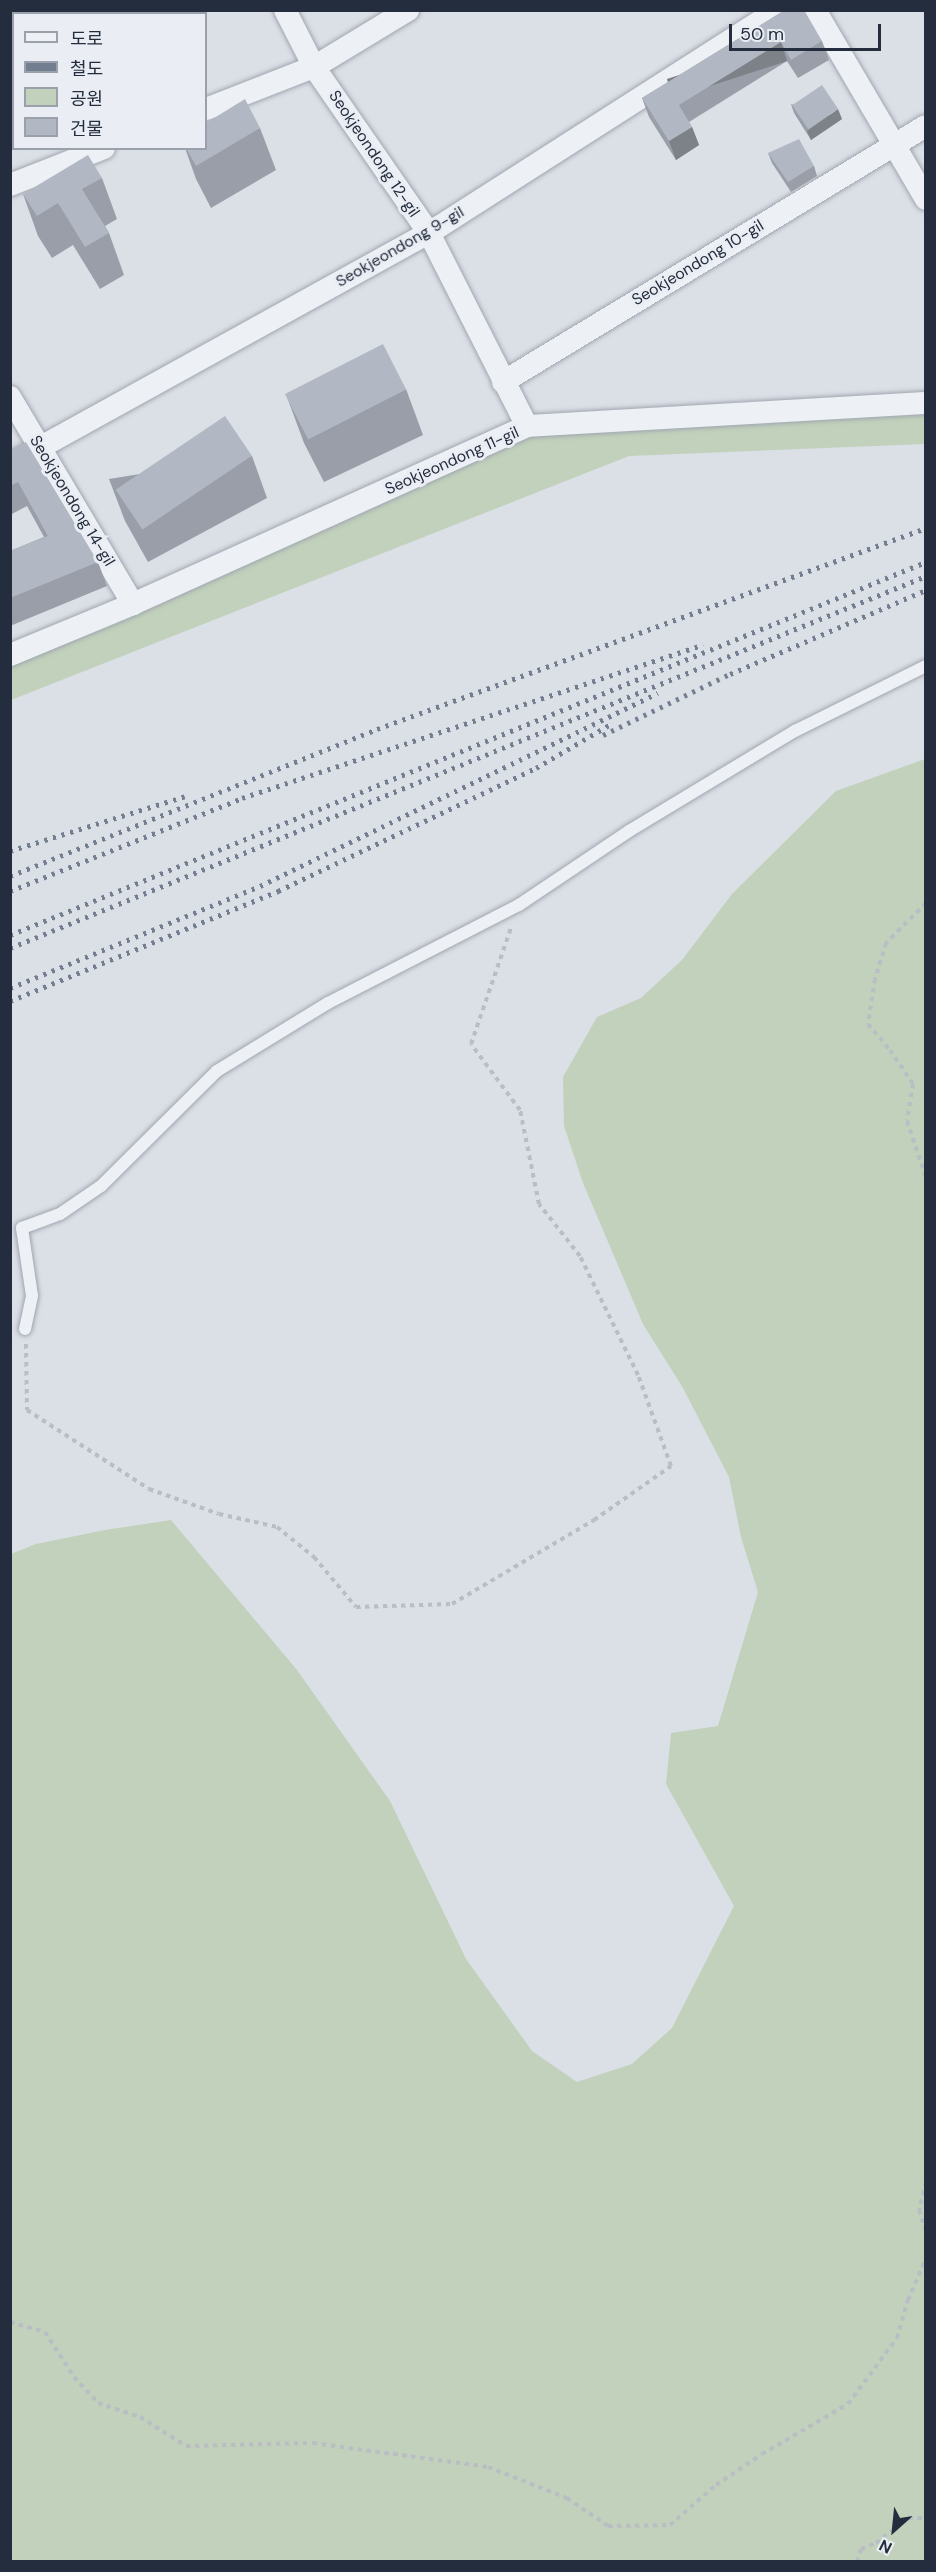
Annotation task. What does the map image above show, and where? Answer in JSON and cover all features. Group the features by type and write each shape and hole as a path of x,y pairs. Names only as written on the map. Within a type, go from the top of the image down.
{"street":[{"name":"Seokjeondong 12-gil","path":"285,10 315,67 429,233 527,426"},
{"path":"207,109 315,67 408,10"},
{"name":"Seokjeondong 9-gil","path":"10,464 429,233 778,10"},
{"path":"816,10 926,199"},
{"name":"Seokjeondong 10-gil","path":"503,382 926,126"},
{"path":"10,185 99,150"},
{"name":"Seokjeondong 14-gil","path":"10,397 134,604"},
{"name":"Seokjeondong 11-gil","path":"10,655 134,604 527,426 926,404"}],"lane":[{"path":"25,1329 32,1296 22,1228 60,1214 101,1186 217,1071 328,1003 519,905 629,831 795,731 926,666"}],"path":[{"path":"926,903 886,943 875,979 868,1024 890,1050 913,1084 907,1121 926,1177"},
{"path":"25,1329 27,1410 149,1489 219,1514 277,1527 314,1557 356,1607 452,1604 594,1520 671,1466 638,1375 580,1256 539,1204 520,1110 471,1044 519,905"},
{"path":"926,2182 919,2210 926,2232"},
{"path":"10,2322 45,2332 74,2377 98,2403 140,2416 186,2446 314,2443 488,2466 567,2498 608,2526 670,2525 716,2485 762,2454 848,2404 897,2338 908,2300 926,2259"},
{"path":"857,2562 861,2549 876,2543 908,2518 926,2518"}],"green space":[{"path":"925,407 925,444 629,456 11,700 11,660 556,426"},
{"path":"925,759 925,2561 11,2561 11,1554 36,1544 171,1520 297,1670 390,1801 466,1959 532,2051 577,2082 632,2064 672,2028 734,1906 666,1784 671,1733 718,1726 758,1592 741,1537 729,1477 683,1388 643,1324 583,1183 564,1126 563,1077 597,1017 641,998 682,960 732,894 836,791"}],"building":[{"path":"785,10 804,10 822,41 791,60 781,42 679,105 692,127 669,141 642,98"},
{"path":"822,85 838,109 808,129 792,105"},
{"path":"245,99 260,128 196,166 187,150 207,150 207,122"},
{"path":"799,139 814,166 788,182 768,153"},
{"path":"88,155 102,178 82,189 109,233 85,247 58,203 37,216 23,194"},
{"path":"383,344 406,389 308,439 285,394"},
{"path":"225,416 252,456 142,530 116,490"},
{"path":"26,442 98,562 10,598 10,551 48,536 18,482 10,486 10,450"}],"railway":[{"path":"10,876 377,729 926,528"},
{"path":"10,935 926,562"},
{"path":"10,948 926,576"},
{"path":"603,735 730,674 926,590"},
{"path":"10,891 242,798 703,645"},
{"path":"10,988 260,886 658,693"},
{"path":"10,1001 278,891 536,768 609,725"},
{"path":"10,851 185,796"}]}
